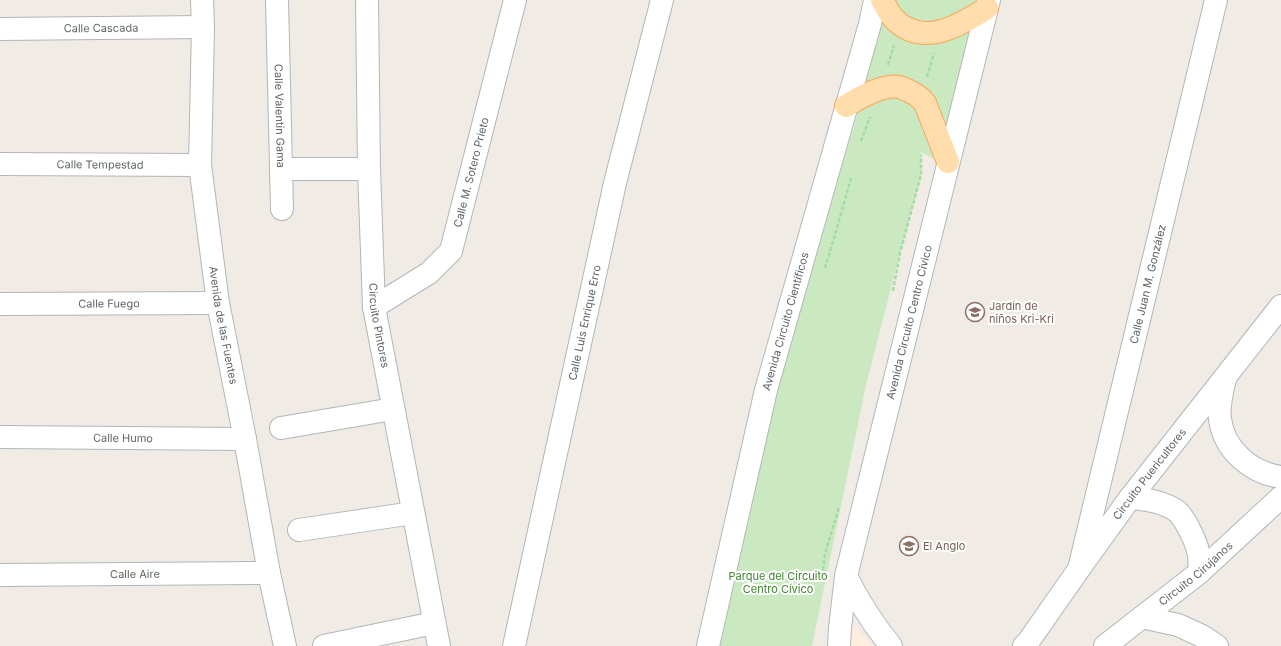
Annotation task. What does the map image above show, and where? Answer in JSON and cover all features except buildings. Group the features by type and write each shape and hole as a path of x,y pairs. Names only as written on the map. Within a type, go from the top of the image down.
{"main road":[{"path":"882,0 893,18 900,24 906,28 921,33 939,33 955,27 988,4"},
{"path":"846,106 865,95 880,90 898,87 922,98 948,162"}],"street":[{"name":"Avenida de las Fuentes","path":"202,0 203,27 200,165 218,303 245,439 269,573 285,646"},
{"name":"Calle Valentín Gama","path":"277,0 281,169 369,169"},
{"name":"Circuito Pintores","path":"367,0 369,169 374,307 439,646"},
{"name":"Calle M. Sotero Prieto","path":"374,307 429,273 451,251 515,0"},
{"name":"Calle Luis Enrique Erro","path":"514,646 615,183 662,0"},
{"name":"Avenida Circuito Científicos","path":"708,646 766,390 876,0"},
{"name":"Calle Juan M. González","path":"1078,569 1216,0"},
{"name":"Avenida Circuito Centro Cívico","path":"839,646 846,576 988,4"},
{"name":"Calle Cascada","path":"0,29 203,27"},
{"name":"Calle Tempestad","path":"0,164 200,165"},
{"path":"281,169 282,209"},
{"name":"Calle Fuego","path":"0,304 218,303"},
{"name":"Circuito Puericultores","path":"1024,646 1130,498 1281,306"},
{"path":"1226,376 1220,403 1219,418 1224,434 1233,450 1249,465 1273,476 1281,477"},
{"path":"282,428 393,409"},
{"name":"Calle Humo","path":"0,437 245,439"},
{"name":"Circuito Cirujanos","path":"1106,646 1200,572 1281,497"},
{"path":"1130,498 1154,501 1178,512 1191,531 1198,550 1200,572"},
{"path":"299,530 413,513"},
{"name":"Calle Aire","path":"0,575 269,573"},
{"path":"846,576 858,600 877,629 891,646"},
{"path":"1142,617 1178,625 1202,636 1217,646"},
{"path":"324,646 434,624"}],"path":[{"path":"859,146 880,90 900,24"},
{"path":"922,98 939,33"},
{"path":"891,298 900,253 921,175 921,152"},
{"path":"824,272 838,228 851,176"},
{"path":"823,578 825,554 841,501"}],"shaded area":[{"path":"854,625 872,646 849,646 849,635"}],"green space":[{"name":"Parque del Circuito Centro Cívico","path":"883,0 982,0 936,160 921,152 921,175 866,385 812,646 717,646 772,392 857,116 853,113"}],"place":[{"name":"Jardín de niños Kri-Kri","path":"975,312"},
{"name":"El Anglo","path":"909,546"}]}
